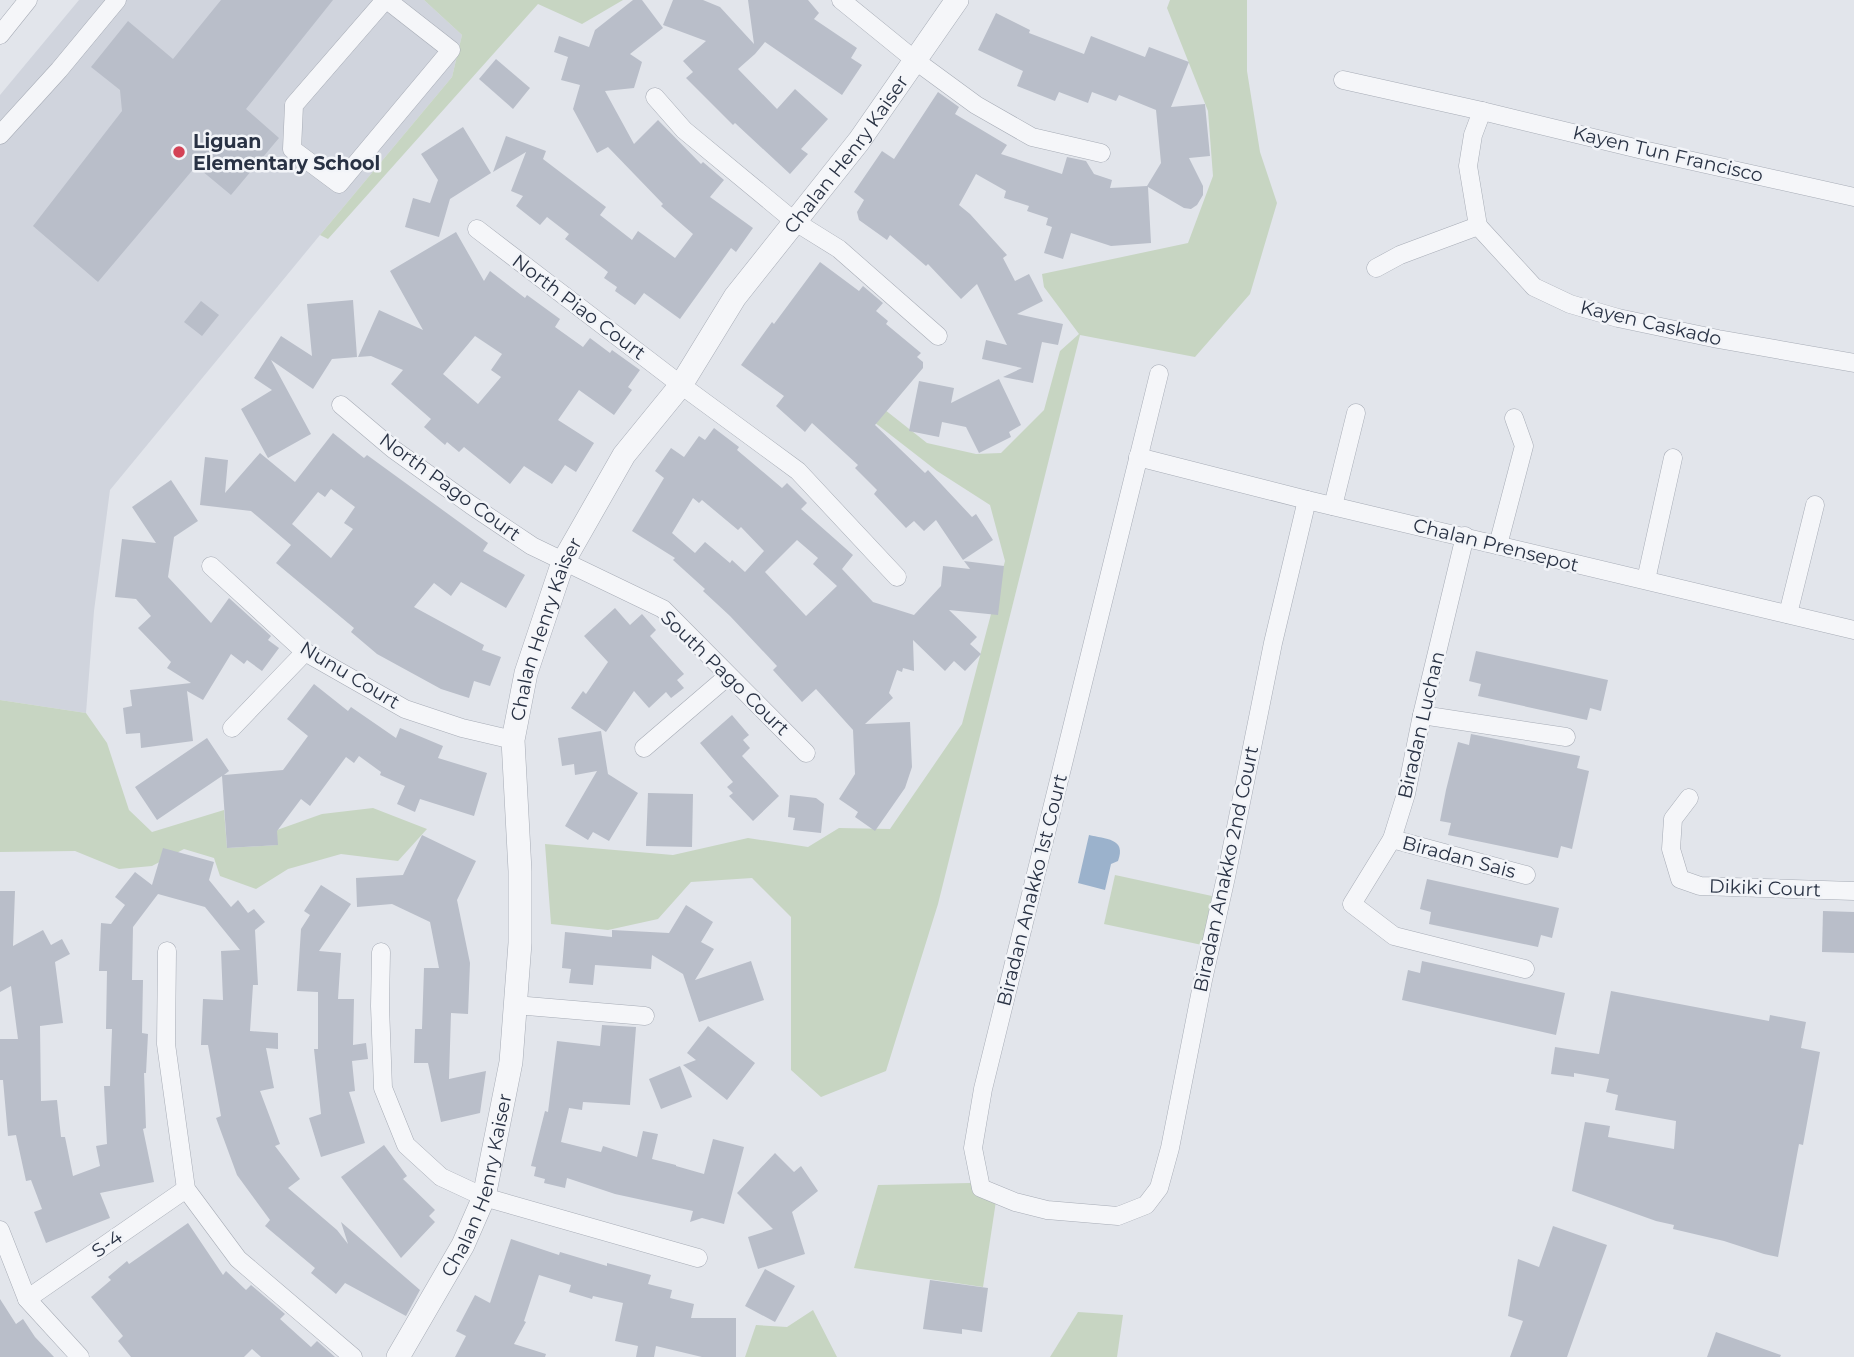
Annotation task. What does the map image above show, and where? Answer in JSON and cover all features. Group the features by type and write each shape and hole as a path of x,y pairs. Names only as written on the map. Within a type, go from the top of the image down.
{"street":[{"path":"0,35 28,0"},
{"path":"0,135 117,0"},
{"path":"386,0 451,50 339,184 292,149 294,105 386,0"},
{"path":"841,0 976,106 1032,137 1101,153"},
{"name":"Chalan Henry Kaiser","path":"398,1357 463,1245 484,1197 512,1062 520,943 520,871 513,740 526,673 563,562 624,455 681,385 735,297 859,141 957,0"},
{"name":"Kayen Tun Francisco","path":"1343,80 1854,197"},
{"path":"655,97 684,130 794,221 839,249 938,336"},
{"path":"1376,268 1400,255 1478,226 1468,166 1473,135 1482,110"},
{"name":"Kayen Caskado","path":"1478,226 1534,287 1570,304 1618,318 1718,340 1854,363"},
{"name":"North Piao Court","path":"477,229 798,471 897,577"},
{"path":"1138,457 1159,374"},
{"name":"North Pago Court","path":"341,405 393,449 471,505 532,546 563,562"},
{"path":"1334,506 1356,413"},
{"path":"1498,545 1524,446 1514,418"},
{"name":"Chalan Prensepot","path":"1138,457 1307,500 1854,630"},
{"name":"Biradan Anakko 1st Court","path":"1118,1216 1047,1210 1015,1202 981,1188 973,1149 983,1089 1138,457"},
{"path":"1646,580 1673,458"},
{"name":"Biradan Anakko 2nd Court","path":"1118,1216 1146,1205 1158,1188 1170,1148 1273,643 1307,500"},
{"path":"1788,614 1815,505"},
{"name":"Biradan Luchan","path":"1465,536 1406,794 1392,839 1352,904 1394,936 1525,969"},
{"name":"South Pago Court","path":"563,562 663,609 806,752"},
{"name":"Nunu Court","path":"211,566 305,652 405,709 462,728 513,740"},
{"path":"232,729 305,652"},
{"path":"644,748 728,676"},
{"path":"1422,715 1566,737"},
{"name":"Dikiki Court","path":"1689,799 1673,819 1671,849 1681,879 1700,886 1854,891"},
{"name":"Biradan Sais","path":"1392,839 1526,875"},
{"path":"167,951 166,1044 186,1189 238,1259 353,1357"},
{"path":"381,952 383,1088 406,1145 442,1177 484,1197 698,1258"},
{"path":"515,1005 645,1016"},
{"name":"S-4","path":"27,1299 186,1189"},
{"path":"0,1230 27,1299 80,1357"}],"shaded area":[{"path":"79,0 424,0 462,35 452,77 110,490 94,611 86,713 0,700 0,95"}],"green space":[{"path":"424,0 623,0 582,24 538,4 328,239 320,235 452,77 462,35"},
{"path":"1170,0 1247,0 1247,71 1260,152 1277,203 1250,294 1195,357 1080,335 938,904 886,1071 821,1097 791,1070 791,917 752,878 691,882 658,919 608,930 551,924 545,844 673,855 748,838 808,847 839,828 890,829 962,724 1005,561 990,505 937,471 865,415 861,391 927,443 976,454 1001,453 1044,410 1060,351 1079,334 1044,287 1042,274 1188,243 1213,176 1208,111 1167,8"},
{"path":"0,700 86,713 107,743 129,810 152,832 224,810 227,848 277,845 277,830 322,814 373,808 427,829 398,861 341,854 288,869 256,889 220,876 214,858 184,849 152,866 119,869 75,851 0,852"},
{"path":"1115,875 1212,896 1202,945 1104,924"},
{"path":"970,1183 996,1201 983,1287 854,1268 878,1185"},
{"path":"813,1310 837,1357 745,1357 756,1325 787,1327"},
{"path":"1078,1312 1123,1315 1117,1357 1050,1357"}],"water":[{"path":"1089,835 1113,841 1120,848 1118,861 1111,864 1105,890 1078,883"}],"building":[{"name":"Liguan Elementary School","path":"221,0 333,0 246,109 279,138 231,195 196,166 98,282 33,226 122,111 120,90 91,67 128,21 173,59"},
{"path":"633,0 642,0 663,28 630,54 642,62 634,88 605,91 634,144 658,120 701,164 703,162 724,180 710,197 753,228 736,252 731,248 680,319 644,293 635,305 615,291 617,287 604,278 608,272 565,239 569,234 547,217 540,225 516,206 523,196 511,191 526,152 493,172 506,136 546,151 543,159 606,207 600,215 632,240 638,231 675,258 693,234 661,206 663,204 608,147 597,153 573,109 580,85 561,80 568,57 554,52 559,36 589,47 595,30"},
{"path":"673,0 703,0 720,7 754,44 748,0 808,0 819,13 814,19 857,48 851,58 862,65 842,95 765,42 738,69 777,109 795,89 828,119 801,149 808,154 790,174 735,123 733,125 686,78 693,72 683,61 706,41 663,25"},
{"path":"996,13 1030,30 1029,33 1084,54 1091,36 1145,57 1149,47 1189,62 1171,107 1205,104 1210,156 1189,158 1203,186 1203,195 1197,205 1191,209 1184,208 1148,187 1151,243 1111,246 1071,233 1063,259 1044,253 1052,227 1046,225 1048,218 1027,211 1029,206 1004,198 1006,191 976,174 959,205 1007,255 1003,258 1015,281 1029,274 1043,301 1017,314 1063,324 1058,345 1042,342 1033,383 1003,377 1022,368 982,359 986,340 1007,345 977,284 961,299 928,264 926,266 890,235 887,240 859,220 857,212 864,200 854,192 882,151 894,159 938,92 959,107 955,114 1007,145 1001,154 1062,174 1067,157 1086,161 1094,174 1112,180 1110,188 1147,186 1161,163 1156,110 1119,95 1116,101 1092,92 1088,103 1059,92 1055,101 1017,86 1023,71 978,50"},
{"path":"496,59 530,88 513,109 479,79"},
{"path":"463,127 491,173 450,199 439,237 405,227 413,198 430,203 438,180 421,154"},
{"path":"456,232 484,281 490,271 525,298 527,295 560,319 555,327 583,347 590,338 640,370 628,387 632,390 614,415 579,390 558,420 594,443 576,472 565,465 552,484 524,466 510,484 464,447 459,452 447,442 445,445 424,427 431,419 391,384 403,370 371,356 358,357 379,310 423,330 390,271","holes":["475,336 502,354 491,370 501,377 478,404 443,374"]},
{"path":"820,262 859,291 863,286 883,303 876,311 888,321 886,324 921,353 917,357 923,362 923,368 875,425 925,473 928,470 972,517 976,514 993,540 963,560 936,520 924,531 914,521 906,528 874,494 877,490 855,468 858,465 812,423 805,432 776,406 784,396 741,365"},
{"path":"353,300 357,357 332,359 313,389 271,360 311,434 268,458 241,409 272,390 254,378 281,336 312,356 307,304"},
{"path":"201,301 219,315 202,336 184,322"},
{"path":"999,379 1021,425 1009,432 1011,437 979,453 966,427 942,422 939,437 909,431 919,381 954,388 951,403"},
{"path":"714,428 739,447 737,450 782,488 787,483 807,503 801,509 853,555 842,569 873,602 914,615 941,586 943,566 970,569 964,561 1004,566 998,615 949,610 977,637 970,644 981,654 965,671 954,661 945,671 913,640 914,671 903,668 902,672 897,670 889,693 893,698 865,724 910,722 912,767 905,788 875,831 855,817 858,812 839,799 855,774 853,730 816,689 802,702 773,670 777,666 703,591 705,589 673,560 675,558 632,531 664,478 655,471 671,448 684,457 699,436 705,440","holes":["693,498 699,503 702,500 738,530 741,527 764,551 745,572 705,542 695,553 672,533","797,540 818,558 813,564 837,586 806,616 765,572"]},
{"path":"333,433 364,458 367,455 488,543 483,551 525,575 506,608 461,582 451,596 434,583 414,607 484,645 482,650 501,657 490,686 474,681 469,698 441,689 377,654 351,632 354,628 276,563 291,545 251,511 200,505 205,457 228,460 225,493 260,453 295,482","holes":["331,489 355,507 344,523 353,529 331,558 292,524 318,492 325,497"]},
{"path":"171,480 198,521 174,537 168,577 211,623 229,598 271,636 268,640 279,648 262,671 247,660 244,664 231,654 203,700 187,691 193,741 141,748 140,733 126,734 123,708 132,706 130,690 191,683 167,668 171,662 138,628 151,616 136,599 115,597 122,539 156,543 132,507"},
{"path":"615,608 630,625 642,614 656,630 650,636 684,674 677,680 684,688 671,698 666,692 649,708 634,691 606,732 571,708 583,691 586,694 608,662 584,636"},
{"path":"1476,651 1608,680 1601,711 1590,708 1587,720 1478,696 1481,684 1469,681"},
{"path":"314,684 348,711 351,707 396,738 400,728 443,746 438,758 487,773 474,816 420,799 415,812 397,804 405,786 380,775 381,772 359,756 354,763 346,757 310,806 301,799 277,831 278,845 227,848 222,776 157,820 135,787 207,738 229,771 224,775 283,770 308,736 287,719"},
{"path":"732,715 749,735 743,740 750,748 742,756 779,796 753,821 729,796 733,793 727,787 733,782 700,743"},
{"path":"601,731 608,774 638,793 609,841 593,832 588,840 565,826 597,771 575,775 574,764 562,766 558,738"},
{"path":"1471,734 1580,756 1577,768 1589,771 1572,849 1561,846 1558,858 1448,835 1451,823 1440,821 1446,790 1458,742 1469,745"},
{"path":"648,793 693,794 692,847 646,846"},
{"path":"790,795 816,798 824,804 821,833 793,830 795,818 788,817"},
{"path":"422,835 476,861 457,900 470,963 468,1014 451,1013 449,1079 486,1071 480,1113 441,1122 428,1063 414,1063 415,1029 422,1029 424,968 439,968 430,922 392,904 357,907 356,878 403,875"},
{"path":"163,848 214,862 209,880 231,907 238,900 248,913 254,909 265,922 255,930 258,985 253,985 250,1031 278,1033 278,1049 266,1048 274,1088 260,1091 280,1144 275,1146 300,1179 288,1188 337,1230 348,1244 341,1222 420,1290 406,1316 345,1283 336,1294 311,1273 315,1268 265,1226 270,1220 237,1175 216,1118 221,1116 208,1045 201,1045 203,999 223,1000 221,951 240,950 205,907 158,894 133,927 132,980 143,980 142,1033 148,1034 144,1073 146,1128 143,1129 154,1182 100,1193 110,1218 46,1243 34,1212 42,1209 31,1180 26,1181 16,1135 8,1136 3,1080 0,1080 0,1039 18,1039 11,986 0,992 0,891 15,891 13,946 43,930 51,945 62,939 70,954 55,962 63,1023 40,1026 41,1101 57,1100 61,1137 65,1137 73,1176 100,1166 96,1146 107,1144 104,1086 110,1086 112,1029 106,1029 107,971 99,971 101,923 111,924 125,905 115,897 135,872 152,885"},
{"path":"1427,879 1559,908 1552,938 1541,935 1538,947 1429,924 1431,912 1420,909"},
{"path":"321,885 351,904 319,951 341,953 338,999 354,999 353,1045 366,1043 368,1059 352,1061 355,1091 349,1092 365,1143 321,1157 309,1118 321,1114 314,1049 318,1049 318,992 297,991 301,929 310,915 304,911"},
{"path":"686,905 713,922 701,942 714,949 695,980 751,961 764,1000 699,1022 683,974 652,955 651,969 595,965 593,985 569,983 571,969 562,968 565,932 612,937 612,930 669,933"},
{"path":"1823,911 1854,912 1854,953 1822,952"},
{"path":"1422,961 1565,993 1556,1035 1402,1000 1408,970 1420,973"},
{"path":"1611,991 1769,1021 1770,1015 1806,1022 1801,1048 1820,1052 1803,1145 1799,1144 1778,1257 1673,1229 1674,1225 1572,1191 1585,1122 1610,1126 1608,1137 1674,1149 1676,1121 1615,1110 1618,1095 1606,1092 1609,1079 1574,1073 1574,1077 1551,1074 1555,1047 1599,1054"},
{"path":"602,1025 636,1027 630,1105 583,1102 582,1110 569,1108 561,1142 601,1152 603,1146 637,1157 643,1131 658,1134 652,1159 704,1174 713,1139 744,1147 724,1224 702,1218 690,1222 693,1211 615,1194 567,1178 565,1188 544,1183 545,1179 534,1176 536,1167 531,1166 545,1111 548,1112 557,1041 600,1046"},
{"path":"708,1026 755,1063 727,1100 683,1065 696,1060 687,1053"},
{"path":"680,1066 692,1097 661,1109 649,1079"},
{"path":"384,1145 407,1176 403,1179 435,1210 429,1216 435,1222 401,1258 341,1177"},
{"path":"775,1153 794,1172 801,1166 818,1191 792,1212 805,1254 758,1269 748,1237 773,1229 737,1193"},
{"path":"188,1223 223,1275 226,1271 246,1290 251,1285 285,1314 280,1319 311,1347 317,1341 335,1357 261,1357 252,1349 244,1357 131,1357 118,1341 123,1336 91,1297 111,1280 108,1277 127,1261 129,1264"},
{"path":"1553,1226 1607,1245 1567,1357 1510,1357 1523,1321 1508,1316 1518,1259 1539,1267"},
{"path":"511,1239 559,1255 560,1252 651,1275 648,1284 672,1290 670,1298 694,1304 691,1318 736,1318 736,1357 702,1357 656,1346 654,1357 636,1357 638,1346 615,1341 623,1303 593,1296 592,1299 569,1292 571,1285 539,1275 524,1321 526,1322 514,1344 546,1354 545,1357 455,1357 466,1336 456,1331 475,1295 490,1303"},
{"path":"765,1269 795,1286 775,1322 745,1306"},
{"path":"930,1280 988,1288 982,1332 962,1329 962,1334 923,1329"},
{"path":"0,1299 16,1324 23,1319 54,1357 0,1357"},
{"path":"1716,1332 1781,1355 1707,1357"}],"place":[{"name":"Liguan Elementary School","path":"179,152"}]}
